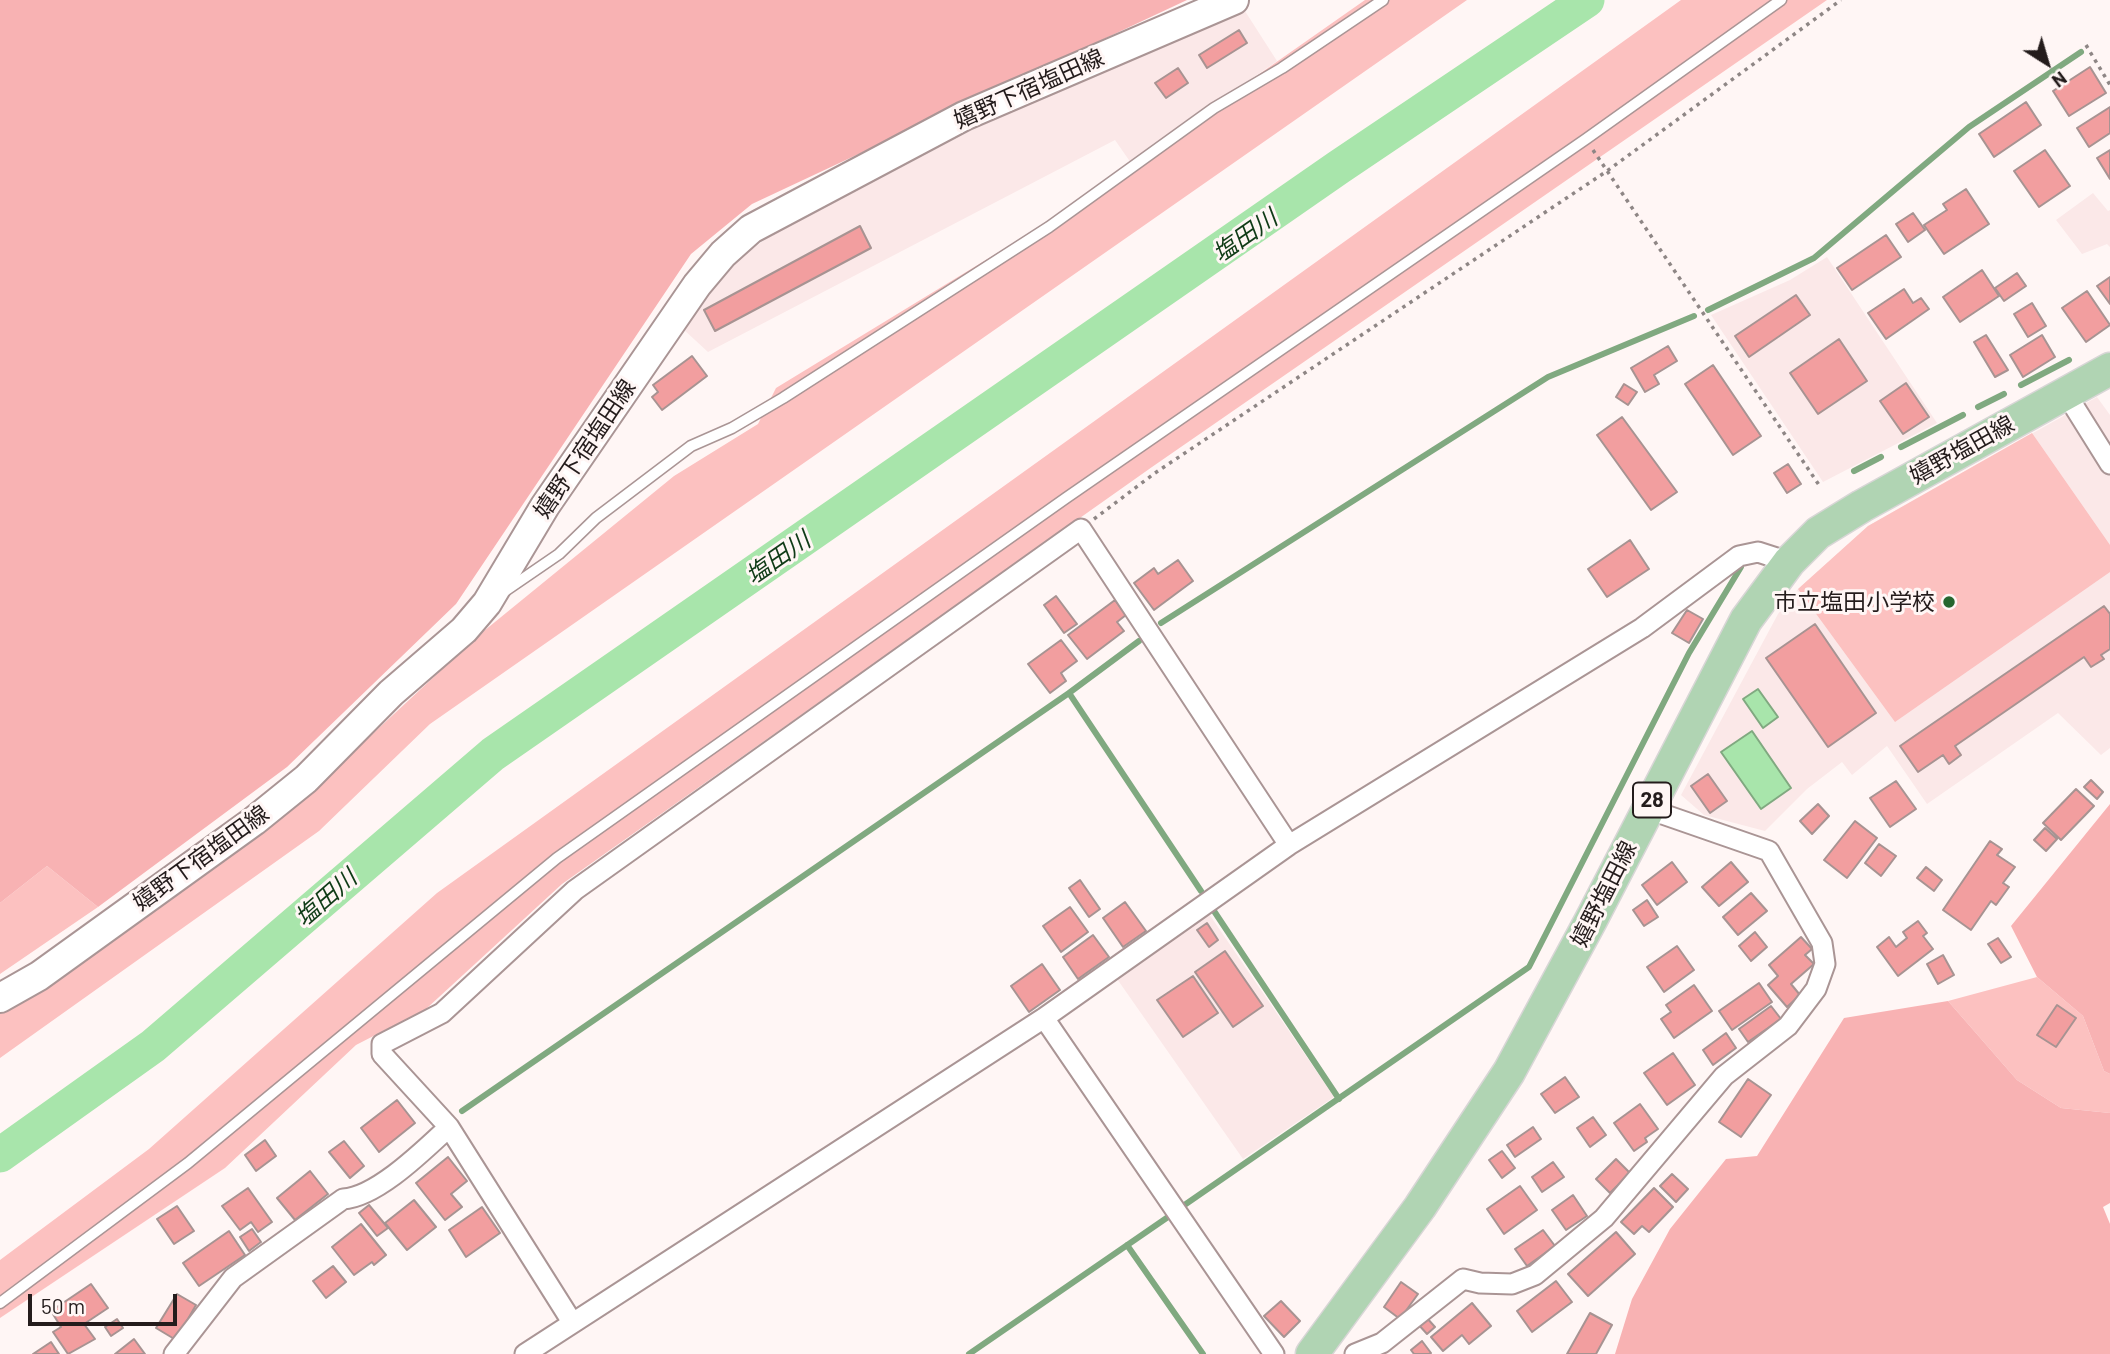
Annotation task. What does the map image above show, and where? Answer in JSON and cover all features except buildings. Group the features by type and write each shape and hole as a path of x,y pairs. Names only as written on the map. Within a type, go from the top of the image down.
{"main road":[{"name":"嬉野下宿塩田線","path":"0,998 39,976 254,821 306,779 391,693 464,630 487,603 545,506 697,285 723,254 751,229 964,116 1234,0"},
{"name":"嬉野塩田線","path":"1312,1354 1420,1207 1509,1072 1746,620 1789,562 1818,533 1862,506 2110,369"}],"street":[{"path":"2065,393 2110,464"},
{"path":"572,1322 449,1127 382,1054 382,1044 442,1013 575,890 1081,529 1289,845"},
{"path":"525,1354 1044,1018 1289,845 1642,628 1739,556 1758,552 1789,562"},
{"path":"1354,1354 1382,1343 1463,1279 1480,1283 1512,1284 1535,1275 1604,1218 1724,1076 1788,1026 1816,989 1825,964 1822,943 1769,851 1648,809"},
{"path":"1044,1018 1274,1354"},
{"path":"174,1354 233,1278 343,1199 357,1198 408,1165 449,1127"}],"lane":[{"path":"487,603 559,554 596,518 691,446 732,428 783,398 1038,235 1214,108 1282,68 1383,0"},
{"path":"0,1303 188,1163 557,858 1066,498 1586,139 1781,0"}],"path":[{"path":"1081,529 1167,466 1607,171 1841,0"},
{"path":"2086,45 2110,85"},
{"path":"1586,139 1819,485"}],"shaded area":[{"path":"0,0 1187,0 752,204 691,254 456,604 287,767 98,907 47,866 0,903"},
{"path":"1365,0 1467,0 430,724 319,831 0,1058 0,1011 296,805 479,635 674,476 758,424 776,388 1048,222"},
{"path":"1681,0 1827,0 1152,467 562,884 426,1009 356,1045 225,1168 0,1318 0,1260 149,1149 437,893"},
{"path":"1243,8 1277,61 1131,163 1115,140 708,352 682,328 727,268 767,238 972,130"},
{"path":"2093,193 2108,211 2110,210 2110,247 2107,244 2082,254 2056,220"},
{"path":"1827,257 1937,423 1823,482 1711,315 1790,280"},
{"name":"市立塩田小学校","path":"2097,397 2110,415 2110,748 2101,755 2058,713 1927,804 1887,746 1852,775 1842,762 1807,789 1765,831 1704,815 1681,795 1778,614 1798,589 1868,526"},
{"path":"2032,433 2110,545 2110,572 1895,722 1798,589 1868,526"},
{"path":"1758,689 1778,717 1763,728 1743,699"},
{"path":"1752,731 1791,788 1761,809 1721,752"},
{"path":"2110,804 2110,1074 2104,1071 2083,1016 2037,977 2011,926"},
{"path":"47,866 98,907 0,974 0,903"},
{"path":"1207,911 1334,1097 1243,1159 1115,976"},
{"path":"2037,977 2083,1016 2104,1071 2110,1074 2110,1113 2061,1108 2017,1080 1948,1001"},
{"path":"1948,1001 2017,1080 2061,1108 2110,1113 2110,1203 2103,1207 2110,1224 2110,1354 1615,1354 1632,1299 1670,1229 1726,1159 1757,1156 1844,1018"}],"waterway":[{"name":"塩田川","path":"0,1155 153,1046 493,754 1339,167 1587,0"},
{"path":"1708,310 1814,258 1969,127 2081,52"},
{"path":"1161,623 1548,377 1694,316"},
{"path":"2021,385 2069,360"},
{"path":"1978,407 2004,394"},
{"path":"1901,447 1963,415"},
{"path":"1854,471 1881,457"},
{"path":"1183,1206 1529,967 1689,653 1741,567"},
{"path":"1139,641 1069,693 1201,891"},
{"path":"462,1111 1069,693"},
{"path":"1214,911 1339,1099"},
{"path":"969,1354 1168,1217"},
{"path":"1127,1245 1203,1354"}],"place":[{"name":"市立塩田小学校","path":"1949,602"}]}
